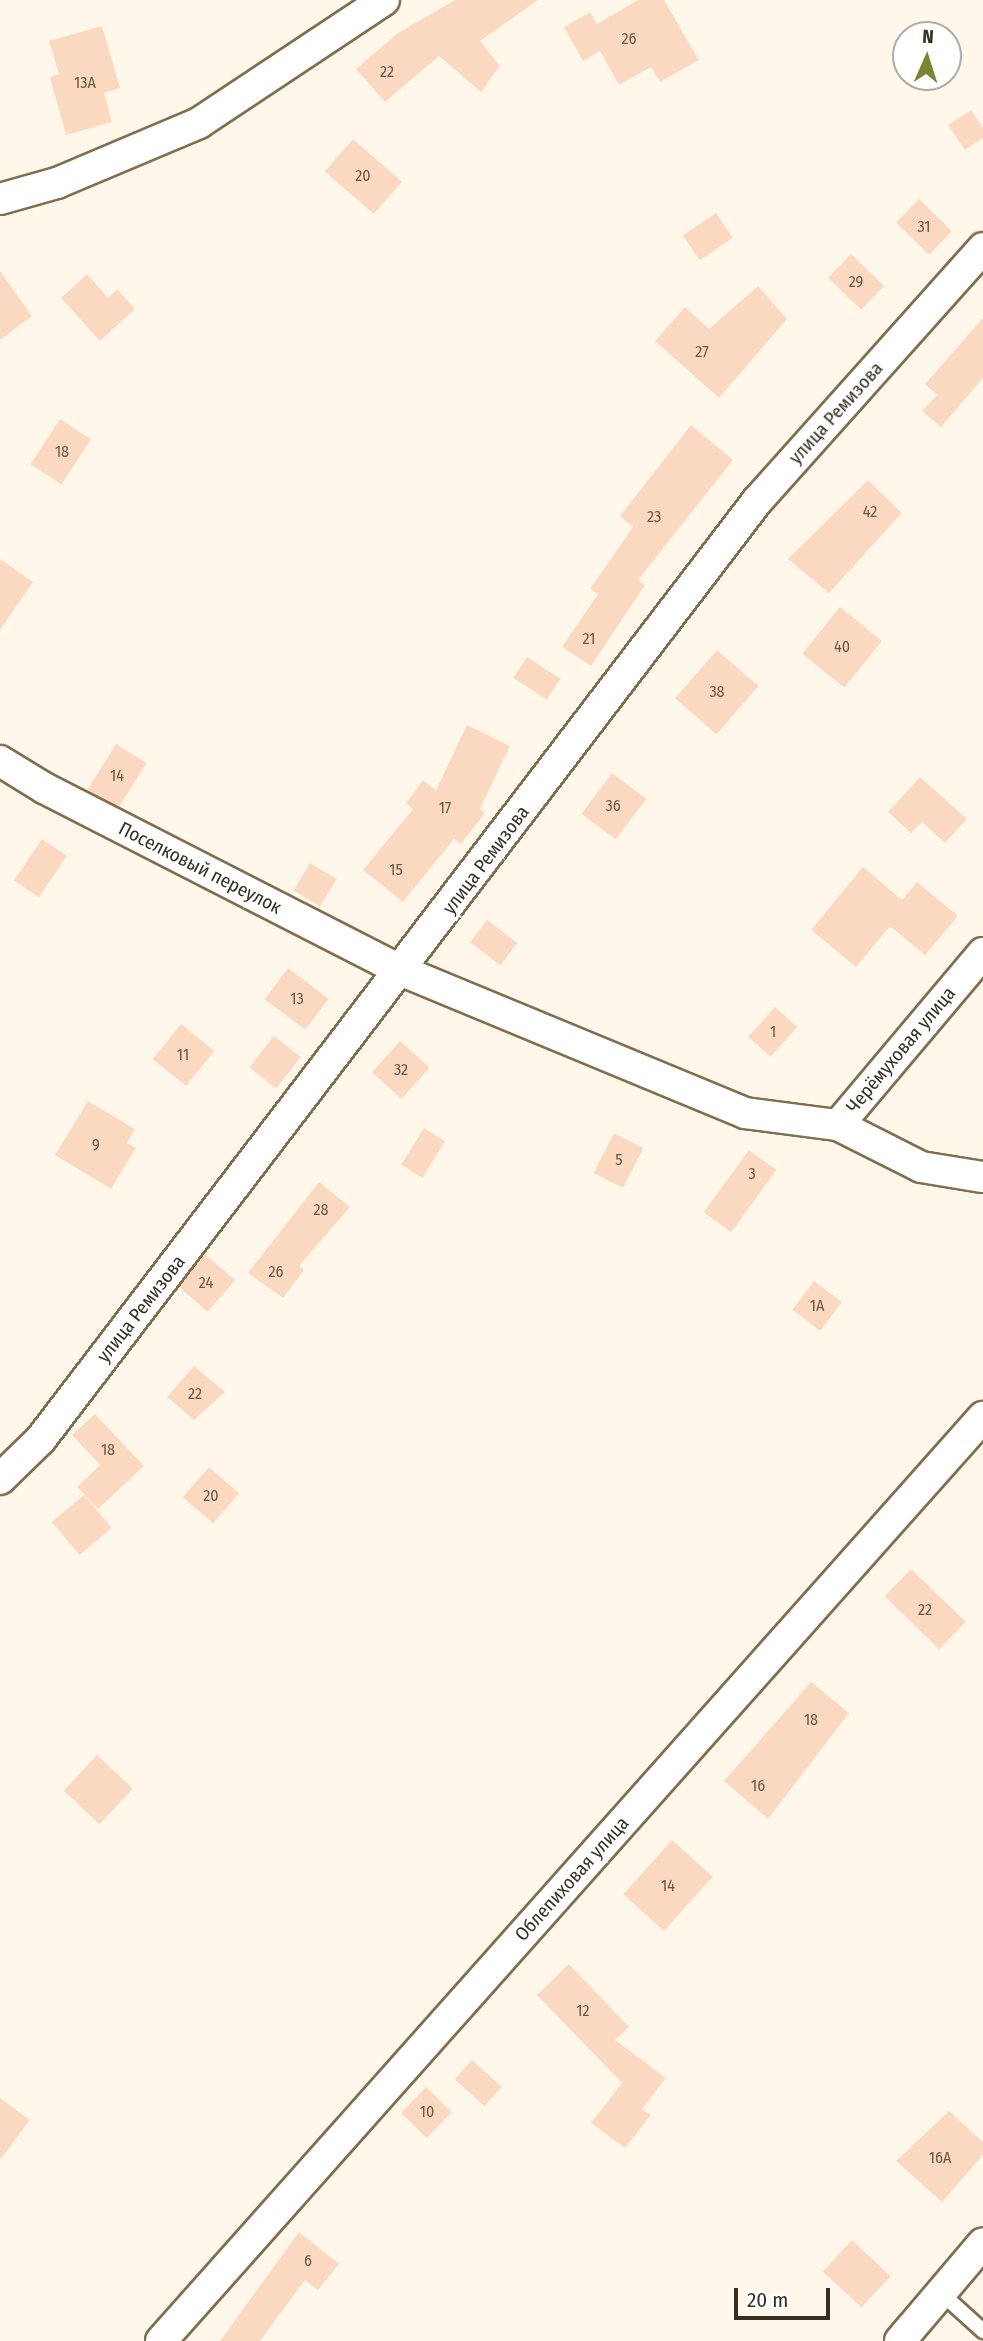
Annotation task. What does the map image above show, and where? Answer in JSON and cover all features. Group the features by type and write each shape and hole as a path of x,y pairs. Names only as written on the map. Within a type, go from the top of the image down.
{"street":[{"path":"0,199 57,183 199,122 384,0"},
{"name":"улица Ремизова","path":"0,1479 41,1439 402,971 758,500 983,248"},
{"name":"Поселковый переулок","path":"0,761 44,788 402,971 745,1113 838,1125"},
{"name":"Черёмуховая улица","path":"983,953 838,1125 921,1167 983,1177"},
{"name":"Облепиховая улица","path":"161,2341 983,1417"},
{"path":"900,2341 983,2243"}],"lane":[{"path":"941,2293 983,2331"}],"building":[{"path":"455,0 538,0 480,41 500,66 481,92 439,56 385,102 356,69 398,33"},
{"path":"638,0 664,0 699,60 660,82 651,67 619,85 600,51 583,61 564,27 590,12 597,24"},
{"path":"102,26 120,88 104,93 112,122 66,135 50,77 59,74 49,41"},
{"path":"971,110 983,128 983,138 965,150 948,125"},
{"path":"353,139 402,182 374,214 325,171"},
{"path":"919,199 952,231 929,255 896,223"},
{"path":"716,213 733,238 700,260 683,235"},
{"path":"851,254 884,286 861,310 828,278"},
{"path":"0,271 32,316 0,340"},
{"path":"87,274 108,298 117,289 135,309 100,341 61,298"},
{"path":"758,286 787,319 719,398 655,341 685,307 709,329"},
{"path":"983,318 983,378 941,427 922,411 937,395 925,384"},
{"path":"60,419 91,439 62,484 31,464"},
{"path":"691,425 733,460 638,580 645,585 591,666 562,647 598,594 590,589 633,527 620,516"},
{"path":"868,480 902,513 829,593 788,559"},
{"path":"0,559 33,582 0,630"},
{"path":"840,607 882,641 844,688 802,654"},
{"path":"717,650 759,686 717,734 675,698"},
{"path":"527,657 561,679 547,700 513,678"},
{"path":"467,725 510,746 480,809 485,813 461,844 454,839 403,902 363,870 413,809 406,803 423,780 436,790"},
{"path":"116,744 147,763 118,809 87,790"},
{"path":"612,773 646,799 616,840 581,814"},
{"path":"920,777 967,819 945,843 922,822 911,833 888,812"},
{"path":"42,839 67,856 39,897 14,880"},
{"path":"310,863 337,879 320,906 294,890"},
{"path":"863,867 902,900 917,882 958,916 925,955 890,926 856,967 811,930"},
{"path":"487,920 517,943 500,965 470,942"},
{"path":"288,968 329,999 305,1030 265,999"},
{"path":"775,1007 797,1027 771,1057 748,1037"},
{"path":"181,1024 214,1051 186,1086 153,1059"},
{"path":"274,1036 301,1057 276,1088 249,1068"},
{"path":"400,1041 430,1068 402,1099 372,1072"},
{"path":"88,1101 135,1129 127,1143 136,1148 111,1189 55,1155"},
{"path":"424,1128 445,1141 422,1178 401,1164"},
{"path":"614,1133 643,1148 623,1188 594,1173"},
{"path":"749,1150 777,1170 731,1232 704,1212"},
{"path":"319,1182 350,1207 299,1266 304,1270 283,1298 248,1273"},
{"path":"205,1254 235,1280 208,1312 177,1286"},
{"path":"814,1281 842,1302 820,1331 792,1310"},
{"path":"194,1366 225,1392 194,1420 167,1397"},
{"path":"95,1414 144,1466 98,1509 77,1487 100,1465 72,1435"},
{"path":"209,1467 239,1493 213,1523 183,1497"},
{"path":"84,1495 112,1528 79,1555 52,1522"},
{"path":"911,1569 966,1622 939,1649 885,1596"},
{"path":"811,1682 849,1713 768,1819 724,1781"},
{"path":"97,1755 133,1788 99,1824 64,1791"},
{"path":"672,1840 713,1877 664,1931 623,1894"},
{"path":"569,1964 629,2027 615,2040 666,2078 642,2109 651,2115 625,2148 591,2123 622,2083 537,1995"},
{"path":"472,2060 502,2087 484,2106 455,2079"},
{"path":"426,2087 452,2112 427,2138 401,2113"},
{"path":"0,2098 30,2120 0,2160"},
{"path":"949,2111 983,2142 983,2155 942,2202 896,2161"},
{"path":"299,2232 339,2264 318,2290 305,2280 260,2341 220,2341"},
{"path":"852,2240 891,2276 861,2308 823,2271"}]}
